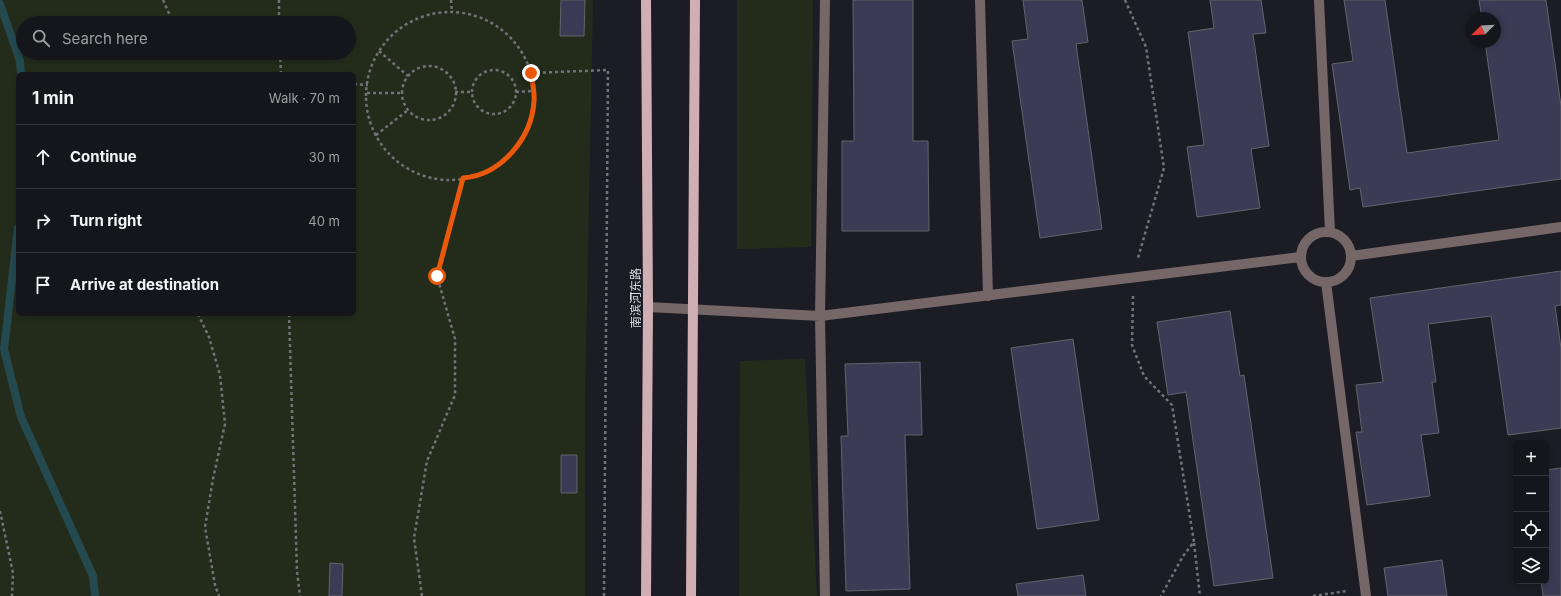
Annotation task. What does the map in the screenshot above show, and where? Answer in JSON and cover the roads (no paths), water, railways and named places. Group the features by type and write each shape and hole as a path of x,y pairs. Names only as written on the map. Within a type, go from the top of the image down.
{"main road":[{"name":"南滨河东路","path":"646,0 648,307 646,596"},
{"path":"691,596 695,0"}],"street":[{"path":"825,0 820,316 825,596"},
{"path":"980,0 988,296"},
{"path":"1319,0 1330,232"},
{"path":"1351,256 1561,227"},
{"path":"1325,231 1335,233 1344,238 1349,247 1351,256 1350,266 1344,275 1336,280 1326,282 1317,281 1308,275 1302,267 1300,257 1302,248 1307,239 1325,231"},
{"path":"648,307 820,316 1300,257"},
{"path":"1326,282 1366,592"}],"waterway":[{"path":"0,4 16,50"},
{"path":"20,60 21,72"},
{"path":"16,245 4,349 21,417 93,576 95,596"}]}
